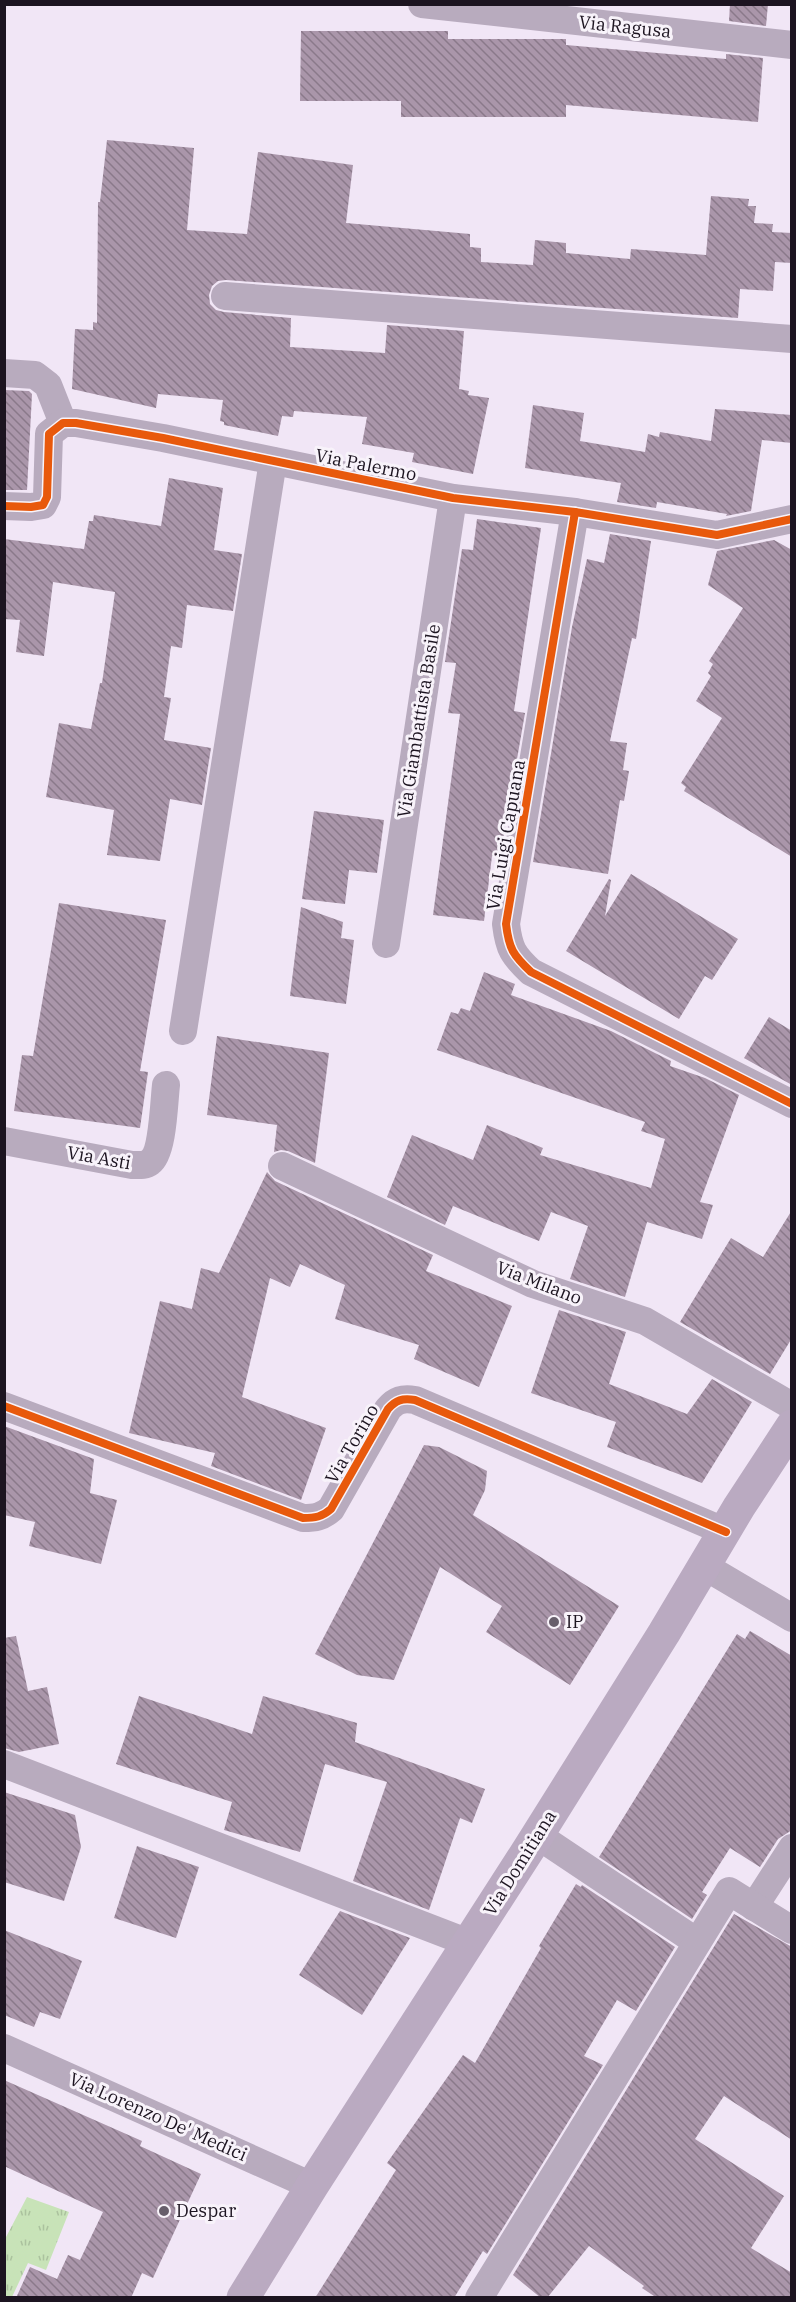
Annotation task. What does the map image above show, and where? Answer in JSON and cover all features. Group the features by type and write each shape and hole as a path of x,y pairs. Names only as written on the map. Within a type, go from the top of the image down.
{"main road":[{"name":"Via Domitiana","path":"243,2298 537,1835 726,1532 739,1507 792,1426"}],"street":[{"name":"Via Ragusa","path":"422,4 466,7 792,45"},
{"path":"225,296 792,339"},
{"path":"4,373 35,375 48,385 63,423 49,434 47,497 43,505 4,506"},
{"name":"Via Palermo","path":"63,423 76,423 141,435 453,498 575,512 717,535 792,519"},
{"path":"183,1031 273,461"},
{"name":"Via Giambattista Basile","path":"386,944 453,498"},
{"name":"Via Luigi Capuana","path":"575,512 506,924 508,944 514,957 531,972 792,1104"},
{"name":"Via Asti","path":"4,1141 132,1165 144,1165 153,1161 159,1146 166,1085"},
{"name":"Via Milano","path":"282,1166 533,1284 645,1321 792,1406"},
{"name":"Via Torino","path":"4,1406 303,1518 314,1518 324,1515 331,1509 395,1401 415,1400 726,1532"},
{"path":"704,1566 792,1618"},
{"path":"4,1764 469,1943"},
{"path":"537,1835 697,1942"},
{"path":"754,1907 792,1848"},
{"path":"479,2298 729,1891 792,1930"},
{"name":"Via Lorenzo De' Medici","path":"4,2048 312,2186"}],"green space":[{"path":"27,2197 69,2212 46,2270 28,2263 12,2297 5,2297 5,2239"}],"building":[{"path":"730,4 768,4 766,26 729,21"},
{"path":"301,31 448,31 448,39 566,39 566,45 726,59 726,54 763,58 758,122 566,105 566,117 401,117 401,101 300,101"},
{"path":"107,140 194,148 187,230 247,234 258,152 353,165 346,223 470,234 470,247 481,248 481,262 533,265 535,240 566,243 566,253 630,259 631,249 706,255 711,196 749,199 748,206 756,206 754,223 773,224 772,232 792,233 792,263 775,262 773,291 740,289 738,318 226,280 218,281 212,286 209,295 210,304 216,310 291,318 290,347 385,353 387,325 464,331 459,389 469,391 468,395 489,398 473,474 412,462 414,453 362,444 367,417 294,411 293,417 282,416 278,436 224,425 224,422 220,421 223,400 158,394 156,408 72,389 75,329 93,330 93,322 97,323 98,202 100,202"},
{"path":"4,390 29,391 32,394 27,490 4,490"},
{"path":"533,405 584,413 580,441 645,452 648,434 659,437 660,432 711,441 715,409 792,415 792,443 762,440 751,511 726,516 727,514 657,502 656,508 617,502 621,483 525,468"},
{"path":"169,478 223,488 214,550 242,554 233,611 187,605 182,648 171,646 164,697 171,698 164,740 211,748 202,805 170,799 160,861 107,855 114,810 46,797 59,723 91,729 100,683 102,683 115,592 53,582 44,656 16,652 20,620 4,619 4,539 84,549 89,521 93,521 94,515 161,526"},
{"path":"477,519 541,528 514,711 525,713 500,857 492,856 484,921 433,915 460,714 448,713 456,663 445,662 462,549 473,550"},
{"path":"610,534 651,541 636,639 632,638 610,741 627,743 623,770 629,771 624,801 620,800 608,874 533,862 572,627 587,559 604,563"},
{"path":"774,540 792,550 792,857 684,791 686,787 681,783 722,718 696,701 711,676 708,673 713,664 709,661 743,608 708,585 717,551"},
{"path":"314,811 384,820 377,873 349,870 345,904 302,899"},
{"path":"631,874 738,939 712,980 705,976 679,1019 566,951 609,879 611,880 605,916"},
{"path":"59,903 166,920 140,1071 148,1072 140,1128 14,1111 22,1055 33,1056"},
{"path":"301,907 343,922 341,938 354,940 346,1004 290,996"},
{"path":"484,972 515,984 511,995 611,1031 671,1061 670,1066 705,1078 739,1095 700,1202 713,1205 702,1239 647,1222 625,1297 570,1279 588,1226 551,1212 539,1241 453,1206 445,1225 387,1197 412,1135 473,1160 487,1125 543,1148 540,1155 651,1188 665,1139 641,1131 645,1122 437,1050 451,1012 458,1014 461,1008 470,1011"},
{"path":"769,1017 792,1031 792,1085 744,1058"},
{"path":"217,1036 329,1053 315,1163 288,1151 274,1152 277,1125 207,1115"},
{"path":"267,1172 275,1181 433,1255 426,1271 512,1306 479,1387 414,1359 419,1345 335,1319 345,1285 300,1264 290,1287 270,1278 242,1397 326,1428 301,1500 211,1466 215,1453 129,1433 160,1301 192,1309 201,1268 219,1273"},
{"path":"792,1210 792,1338 770,1374 680,1322 731,1238 763,1257"},
{"path":"559,1310 626,1332 609,1384 687,1414 712,1379 752,1402 702,1483 607,1447 616,1422 531,1393"},
{"path":"4,1426 94,1459 90,1493 117,1500 101,1564 29,1546 35,1522 4,1515"},
{"path":"424,1445 439,1447 487,1471 485,1490 473,1515 619,1606 570,1685 486,1632 502,1606 440,1567 394,1680 357,1675 315,1654"},
{"path":"750,1631 792,1656 792,1830 778,1839 760,1867 730,1848 702,1892 707,1895 692,1919 599,1857 737,1634 745,1639"},
{"path":"16,1636 28,1691 47,1687 59,1744 19,1752 4,1748 4,1638"},
{"path":"139,1696 252,1734 263,1696 357,1723 355,1742 485,1789 472,1823 460,1818 429,1910 353,1881 387,1782 325,1764 300,1852 224,1830 232,1802 116,1764"},
{"path":"4,1792 75,1815 81,1847 64,1901 4,1882"},
{"path":"137,1846 199,1867 176,1938 114,1918"},
{"path":"576,1884 581,1887 582,1885 675,1947 636,2011 617,2000 584,2056 603,2065 487,2254 483,2251 454,2298 315,2298 396,2170 387,2163 463,2055 475,2063"},
{"path":"340,1911 410,1938 362,2015 299,1975"},
{"path":"734,1914 792,1947 792,2140 724,2096 695,2139 784,2196 751,2248 792,2273 792,2298 657,2298 589,2246 547,2298 541,2298 513,2275"},
{"path":"4,1930 82,1961 60,2019 40,2012 34,2027 4,2015"},
{"path":"4,2080 142,2141 140,2146 201,2174 153,2278 142,2273 131,2298 16,2298 30,2267 57,2279 68,2255 80,2260 103,2212 4,2166"}],"cycle path":[{"path":"4,506 43,505 47,497 49,434 63,423 76,423 163,438 453,498 575,512 717,535 792,519"},
{"path":"575,512 506,924 510,946 531,972 792,1104"},
{"path":"4,1406 307,1518 321,1515 331,1509 388,1409 400,1400 415,1400 726,1532"}],"place":[{"name":"IP","path":"554,1622"},
{"name":"Despar","path":"164,2211"}]}
